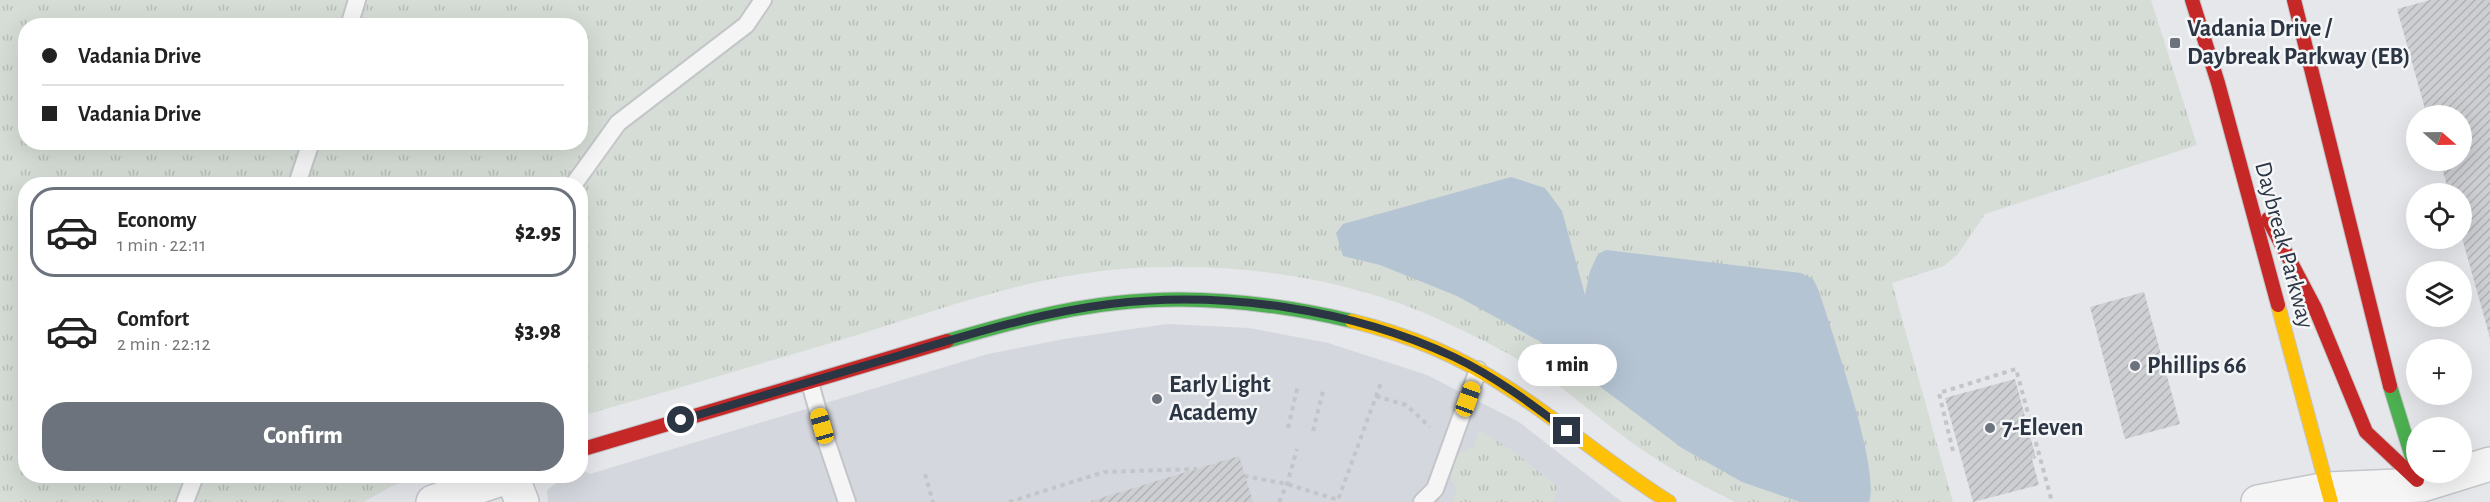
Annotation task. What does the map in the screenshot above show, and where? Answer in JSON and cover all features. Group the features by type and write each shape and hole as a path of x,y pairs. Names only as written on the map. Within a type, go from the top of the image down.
{"main road":[{"name":"Daybreak Parkway","path":"2192,0 2218,83 2332,498"},
{"path":"2295,0 2385,367 2417,486"},
{"path":"2240,167 2315,308 2366,432 2417,486"},
{"path":"588,448 963,336 1028,319 1081,308 1158,300 1203,300 1328,316 1426,345 1478,369 1535,406 1616,468 1669,502"}],"street":[{"path":"2258,502 2332,498 2417,486 2490,464"},
{"path":"434,502 490,483"},
{"path":"514,483 522,502"}],"lane":[{"path":"351,18 357,0"},
{"path":"579,177 618,123 746,25 763,0"},
{"path":"299,177 308,150"},
{"path":"1422,502 1435,489 1478,369"},
{"path":"810,383 847,502"},
{"path":"185,502 192,483"}],"path":[{"path":"1953,451 1939,393 2016,369 2052,502"},
{"path":"1244,476 1287,484 1338,500 1382,380"},
{"path":"1288,428 1298,385"},
{"path":"1313,431 1323,391"},
{"path":"1279,502 1297,449"},
{"path":"1009,502 1104,472 1197,469"},
{"path":"925,474 933,502"}],"shaded area":[{"name":"Early Light Academy","path":"1167,324 1249,328 1328,343 1427,375 1519,422 1622,502 548,502 547,490 556,483 588,483 588,473 988,354 1064,339"}],"green space":[{"path":"0,0 2151,0 2197,145 1985,214 1958,254 1944,266 1892,283 1953,502 1735,502 1649,455 1539,372 1490,344 1440,320 1396,302 1349,288 1299,277 1249,270 1147,267 1098,271 1051,279 976,298 588,414 588,177 18,177 18,483 401,483 364,502 0,502"},
{"path":"1479,430 1512,450 1558,487 1553,502 1452,502 1457,489 1451,476 1453,463 1461,453 1474,447"}],"water":[{"path":"1511,177 1545,188 1562,211 1585,295 1590,271 1598,254 1606,250 1801,273 1813,279 1834,336 1862,431 1871,485 1869,502 1800,502 1742,482 1682,448 1539,341 1457,296 1380,265 1343,256 1336,233 1343,224"}],"building":[{"path":"2430,0 2490,0 2490,338 2472,274 2472,261 2468,261 2465,249 2472,249 2472,183 2446,183 2443,171 2472,171 2472,105 2424,105 2397,9"},
{"name":"Phillips 66","path":"2144,292 2180,424 2125,439 2090,307"},
{"name":"7-Eleven","path":"2015,379 2036,458 2032,459 2039,485 1973,502 1945,398"},
{"name":"Early Light Academy","path":"1239,456 1253,502 1091,502 1091,501"}],"traffic: fast":[{"path":"947,341 1052,313 1146,300 1235,302 1294,309 1352,321"},
{"path":"2390,386 2406,438"}],"traffic: slow":[{"path":"2278,305 2331,502"},
{"path":"1352,321 1433,348 1471,366 1528,402 1669,502"}],"traffic: jam":[{"path":"2192,0 2218,83 2278,305"},
{"path":"2294,0 2390,386"},
{"path":"2268,219 2315,308 2366,432 2406,470"},
{"path":"588,448 947,341"}],"place":[{"name":"Vadania Drive / Daybreak Parkway (EB)","path":"2175,43"},
{"name":"Phillips 66","path":"2135,366"},
{"name":"Early Light Academy","path":"1157,399"},
{"name":"7-Eleven","path":"1990,428"}],"route":[{"path":"681,420 963,336 1071,309 1158,300 1203,300 1286,308 1328,316 1426,345 1478,369 1535,406 1567,431"}]}
